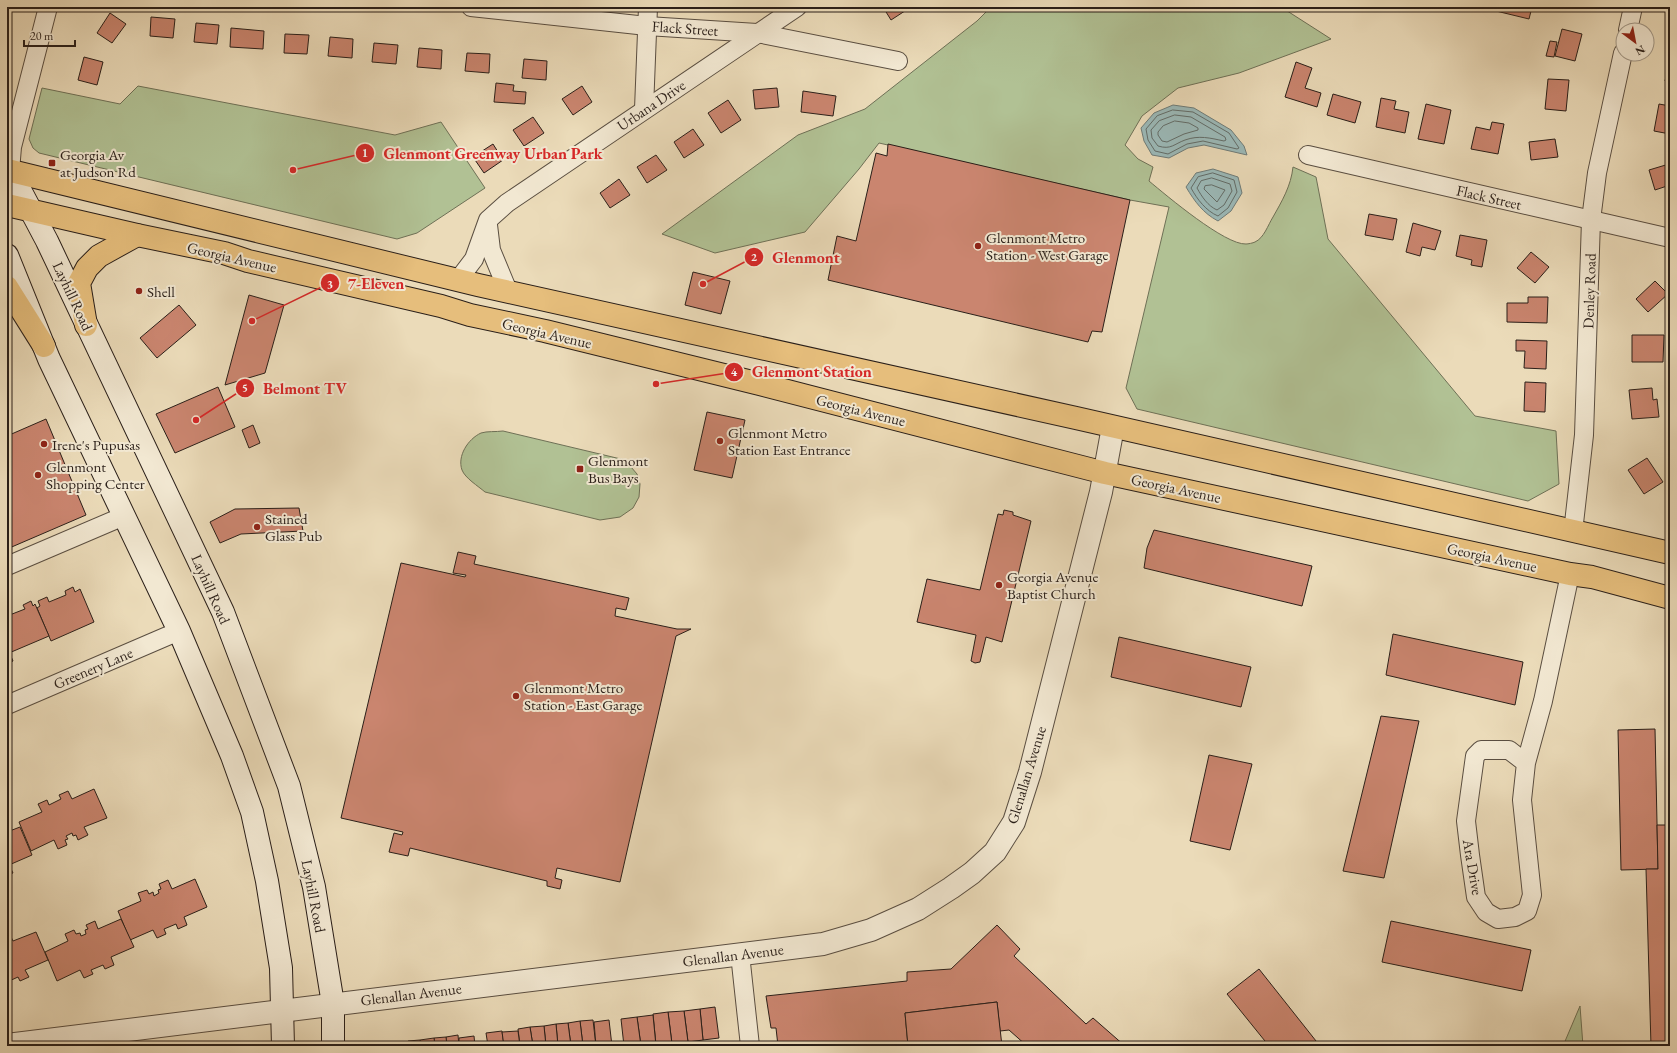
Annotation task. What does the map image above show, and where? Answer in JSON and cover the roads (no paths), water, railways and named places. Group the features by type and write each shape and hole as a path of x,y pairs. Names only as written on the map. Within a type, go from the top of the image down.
{"main road":[{"name":"Layhill Road","path":"8,174 32,212 223,612 289,786 314,887 333,1004 333,1046"},
{"name":"Georgia Avenue","path":"8,174 458,280 1113,426 1670,554"},
{"name":"Georgia Avenue","path":"7,205 32,212 224,253 248,261 441,306 470,315 546,331 1105,473 1570,574 1592,577 1670,598"},
{"path":"86,325 79,283 87,268 99,256 137,235"},
{"path":"7,255 44,346 179,632 232,756 252,812 267,882 280,961 283,1046"},
{"path":"7,287 44,346"},
{"name":"Glenallan Avenue","path":"7,1045 823,944 871,930 918,909 972,873 995,852 1014,822 1030,772 1105,473 1113,426"}],"street":[{"path":"8,174 12,147 48,7"},
{"name":"Flack Street","path":"471,7 647,26 757,33 898,60"},
{"path":"644,109 648,7"},
{"name":"Urbana Drive","path":"458,280 474,259 488,220 507,203 796,7"},
{"path":"1630,22 1633,7"},
{"name":"Denley Road","path":"1573,532 1584,435 1591,220 1597,173 1621,62"},
{"name":"Flack Street","path":"1308,155 1670,238"},
{"path":"488,220 491,250 508,291"},
{"path":"7,566 124,516"},
{"name":"Ara Drive","path":"1526,763 1510,750 1481,750 1475,756 1466,821 1470,855 1476,897 1486,912 1498,919 1515,917 1527,911 1532,895 1522,800 1526,763 1543,701 1570,574"},
{"name":"Greenery Lane","path":"7,705 179,632"},
{"path":"740,954 750,1046"}],"water":[{"path":"1173,105 1194,108 1231,130 1244,146 1247,155 1204,145 1188,148 1169,158 1152,155 1144,141 1141,128 1154,113"},
{"path":"1213,169 1238,177 1242,193 1231,211 1218,221 1200,207 1186,187 1196,173"}],"place":[{"name":"Georgia Av at Judson Rd","path":"52,163"},
{"name":"Glenmont Greenway Urban Park","path":"293,170"},
{"name":"Glenmont Metro Station - West Garage","path":"978,246"},
{"name":"Glenmont","path":"703,284"},
{"name":"Shell","path":"139,291"},
{"name":"7-Eleven","path":"252,321"},
{"name":"Glenmont Station","path":"656,384"},
{"name":"Belmont TV","path":"196,420"},
{"name":"Glenmont Metro Station East Entrance","path":"720,441"},
{"name":"Irene's Pupusas","path":"44,444"},
{"name":"Glenmont Bus Bays","path":"580,469"},
{"name":"Glenmont Shopping Center","path":"38,475"},
{"name":"Stained Glass Pub","path":"257,527"},
{"name":"Georgia Avenue Baptist Church","path":"999,585"},
{"name":"Glenmont Metro Station - East Garage","path":"516,696"}]}
